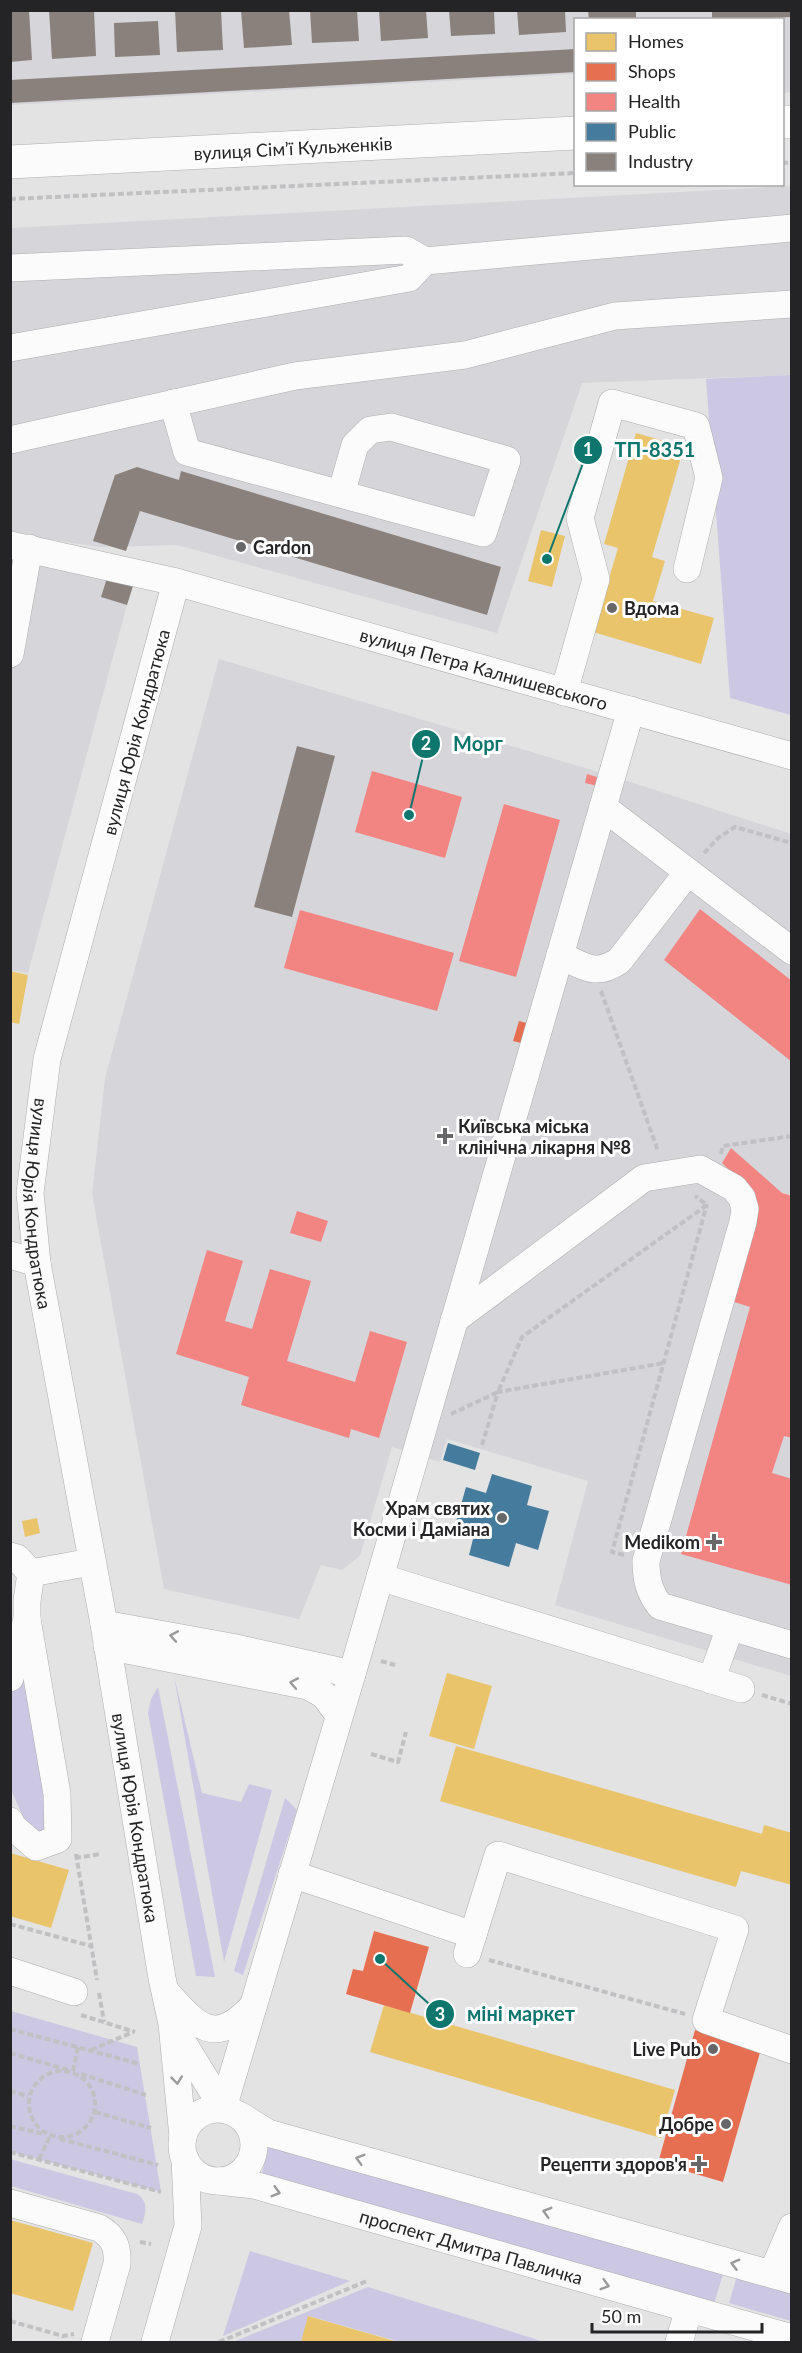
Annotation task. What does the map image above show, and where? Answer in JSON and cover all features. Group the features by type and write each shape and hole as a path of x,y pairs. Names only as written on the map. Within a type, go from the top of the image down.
{"main road":[{"name":"вулиця Сімʼї Кульженків","path":"10,162 574,133"}],"street":[{"path":"10,268 406,250 425,261 792,228"},
{"path":"10,348 409,278 425,261"},
{"path":"10,440 295,376 465,355 615,316 792,304"},
{"path":"173,403 188,452 483,533 507,460 391,427 370,430 355,445 341,494"},
{"path":"564,692 596,579 580,518 612,403 696,426 710,478 687,569"},
{"path":"10,654 20,546"},
{"name":"вулиця Петра Калнишевського","path":"20,546 176,582 792,756"},
{"name":"вулиця Юрія Кондратюка","path":"155,2343 188,2226 184,2148 172,2024 164,1990 106,1635 37,1263 30,1193 47,1059 176,582"},
{"path":"232,2112 253,2006 352,1674 631,710"},
{"path":"603,807 792,951"},
{"path":"560,955 594,970 607,969 619,961 688,872"},
{"path":"454,1320 644,1178 700,1169 734,1188 742,1197 745,1209 743,1222 646,1561 646,1576 651,1595 660,1606 792,1645"},
{"path":"10,1256 37,1263"},
{"path":"10,1556 16,1558 31,1573"},
{"path":"31,1573 92,1562"},
{"path":"10,1821 13,1827 36,1847 58,1839 57,1794 27,1619 31,1573"},
{"path":"380,1577 741,1689"},
{"path":"10,1678 27,1619"},
{"path":"711,1680 730,1628"},
{"path":"106,1635 231,1647 352,1674"},
{"path":"106,1635 308,1686 324,1695 339,1715"},
{"path":"292,1874 470,1944 498,1855 735,1929 706,2020 792,2050"},
{"path":"10,1971 74,1992"},
{"path":"164,1990 191,2020 207,2028 224,2029 239,2021 253,2006"},
{"name":"вулиця Юрія Кондратюка","path":"172,2024 232,2112"},
{"path":"232,2112 253,2132 254,2152 245,2169 238,2175 219,2181 198,2175 184,2148 193,2118 213,2109 232,2112 268,2133 782,2277 792,2227"},
{"name":"вулиця Юрія Кондратюка","path":"188,2226 219,2181"},
{"name":"проспект Дмитра Павличка","path":"219,2181 254,2185 792,2338"},
{"path":"10,2203 99,2228 111,2235 118,2251 117,2264 85,2338"},
{"path":"679,2343 689,2309"}],"path":[{"path":"10,199 574,173"},
{"path":"688,872 718,838 735,827 792,843"},
{"path":"594,970 666,1174 707,1205"},
{"path":"612,1552 723,1146 792,1136"},
{"path":"482,1445 498,1392 522,1338 707,1205"},
{"path":"424,1426 498,1392 664,1363"},
{"path":"371,1754 398,1762 406,1732"},
{"path":"10,1924 91,1946"},
{"path":"470,1944 706,2020"},
{"path":"90,2051 135,2032 111,2025"},
{"path":"10,2029 140,2064"},
{"path":"73,2071 78,2047"},
{"path":"10,2053 146,2095"},
{"path":"73,2071 83,2076 89,2083 93,2092 95,2112 91,2120 77,2133 68,2136 50,2136 40,2130 33,2121 29,2111 28,2096 32,2088 50,2074 73,2071"},
{"path":"10,2091 28,2096"},
{"path":"95,2112 151,2128"},
{"path":"10,2126 158,2165"},
{"path":"39,2159 50,2136"},
{"path":"10,2152 162,2192"},
{"path":"219,2343 367,2281"},
{"path":"10,2321 63,2336 85,2338"}],"shaded area":[{"path":"11,11 791,11 791,92 784,93 784,18 574,18 574,74 11,105"},
{"path":"791,186 791,375 582,383 497,633 177,545 100,547 11,534 11,228"},
{"path":"791,375 791,715 730,698 706,379"},
{"path":"10,559 107,578 101,597 127,605 28,973 10,970"},
{"name":"Київська міська клінічна лікарня №8","path":"219,659 612,776 791,834 791,1676 555,1605 588,1481 447,1439 440,1462 392,1447 360,1556 342,1570 321,1565 299,1619 164,1589 92,1194 105,1078"},
{"path":"22,1646 53,1828 43,1835 30,1832 11,1790 11,1695"},
{"path":"174,1676 202,1793 241,1802 249,1784 272,1790 224,1962"},
{"path":"158,1687 215,1977 196,1976 148,1713 151,1699"},
{"path":"285,1798 297,1810 243,1975 234,1971"},
{"path":"11,2011 137,2047 161,2192 11,2152"},
{"path":"271,2139 725,2267 714,2304 262,2173"},
{"path":"10,2159 137,2194 145,2204 142,2224 11,2186"},
{"path":"250,2251 350,2281 223,2336"},
{"path":"740,2266 791,2282 791,2321 729,2303"},
{"path":"368,2287 545,2342 400,2342 309,2316 301,2342 233,2342"}],"building: Homes":[{"path":"636,433 684,447 652,557 665,561 653,601 714,618 701,664 593,632 618,548 604,544"},
{"path":"541,530 565,536 552,587 528,581"},
{"path":"10,971 28,975 19,1024 10,1022"},
{"path":"37,1518 40,1533 25,1537 22,1521"},
{"path":"447,1673 492,1686 474,1749 429,1736"},
{"path":"456,1746 762,1834 764,1825 792,1833 792,1885 741,1871 736,1887 440,1801"},
{"path":"10,1853 69,1870 51,1928 10,1916"},
{"path":"384,2005 675,2090 661,2138 370,2052"},
{"path":"10,2220 93,2243 73,2311 10,2293"},
{"path":"308,2316 398,2342 301,2342"}],"building: Shops":[{"path":"519,1021 530,1024 525,1044 513,1041"},
{"path":"374,1931 429,1947 410,2013 346,1994 353,1969 363,1971"},
{"path":"695,2030 761,2049 723,2182 658,2163"}],"building: Health":[{"path":"372,771 462,797 445,858 355,832"},
{"path":"587,774 600,778 598,786 585,783"},
{"path":"504,804 560,820 516,977 459,961"},
{"path":"700,909 792,981 792,1062 664,960"},
{"path":"300,910 454,953 437,1011 284,968"},
{"path":"731,1148 782,1193 792,1196 792,1438 784,1436 772,1473 792,1479 792,1585 681,1554 750,1307 728,1300 755,1195 722,1163"},
{"path":"297,1211 328,1221 321,1242 290,1233"},
{"path":"207,1250 243,1261 225,1321 252,1329 270,1269 311,1281 287,1361 355,1382 370,1331 407,1342 379,1438 351,1429 349,1438 241,1405 249,1377 176,1354"}],"building: Public":[{"path":"448,1443 480,1453 475,1470 443,1460"},
{"name":"Храм святих Косми і Даміана","path":"492,1474 532,1486 527,1505 549,1511 538,1550 516,1543 509,1567 469,1555 475,1531 455,1526 466,1487 486,1493"}],"building: Industry":[{"path":"10,10 29,10 32,60 10,62"},
{"path":"49,10 94,10 96,56 52,59"},
{"path":"175,10 221,10 223,50 177,52"},
{"path":"241,10 289,10 292,45 244,48"},
{"path":"310,10 357,10 359,41 312,43"},
{"path":"379,10 426,10 428,38 381,41"},
{"path":"449,10 494,10 495,34 451,36"},
{"path":"517,10 565,10 566,32 519,35"},
{"path":"588,10 636,10 636,18 589,18"},
{"path":"712,10 792,10 792,17 712,18"},
{"path":"158,21 160,55 115,57 114,23"},
{"path":"574,49 574,72 10,103 10,80"},
{"path":"137,467 179,480 181,471 501,567 487,615 140,511 126,551 93,541 115,475"},
{"path":"107,578 133,586 127,605 101,597"},
{"path":"297,746 335,756 292,917 254,907"}],"place":[{"name":"Cardon","path":"241,547"},
{"name":"ТП-8351","path":"547,559"},
{"name":"Вдома","path":"612,608"},
{"name":"Морг","path":"409,815"},
{"name":"Київська міська клінічна лікарня №8","path":"445,1136"},
{"name":"Храм святих Косми і Даміана","path":"502,1518"},
{"name":"Medikom","path":"714,1542"},
{"name":"міні маркет","path":"380,1959"},
{"name":"Live Pub","path":"713,2049"},
{"name":"Добре","path":"726,2124"},
{"name":"Рецепти здоров'я","path":"699,2164"}]}
